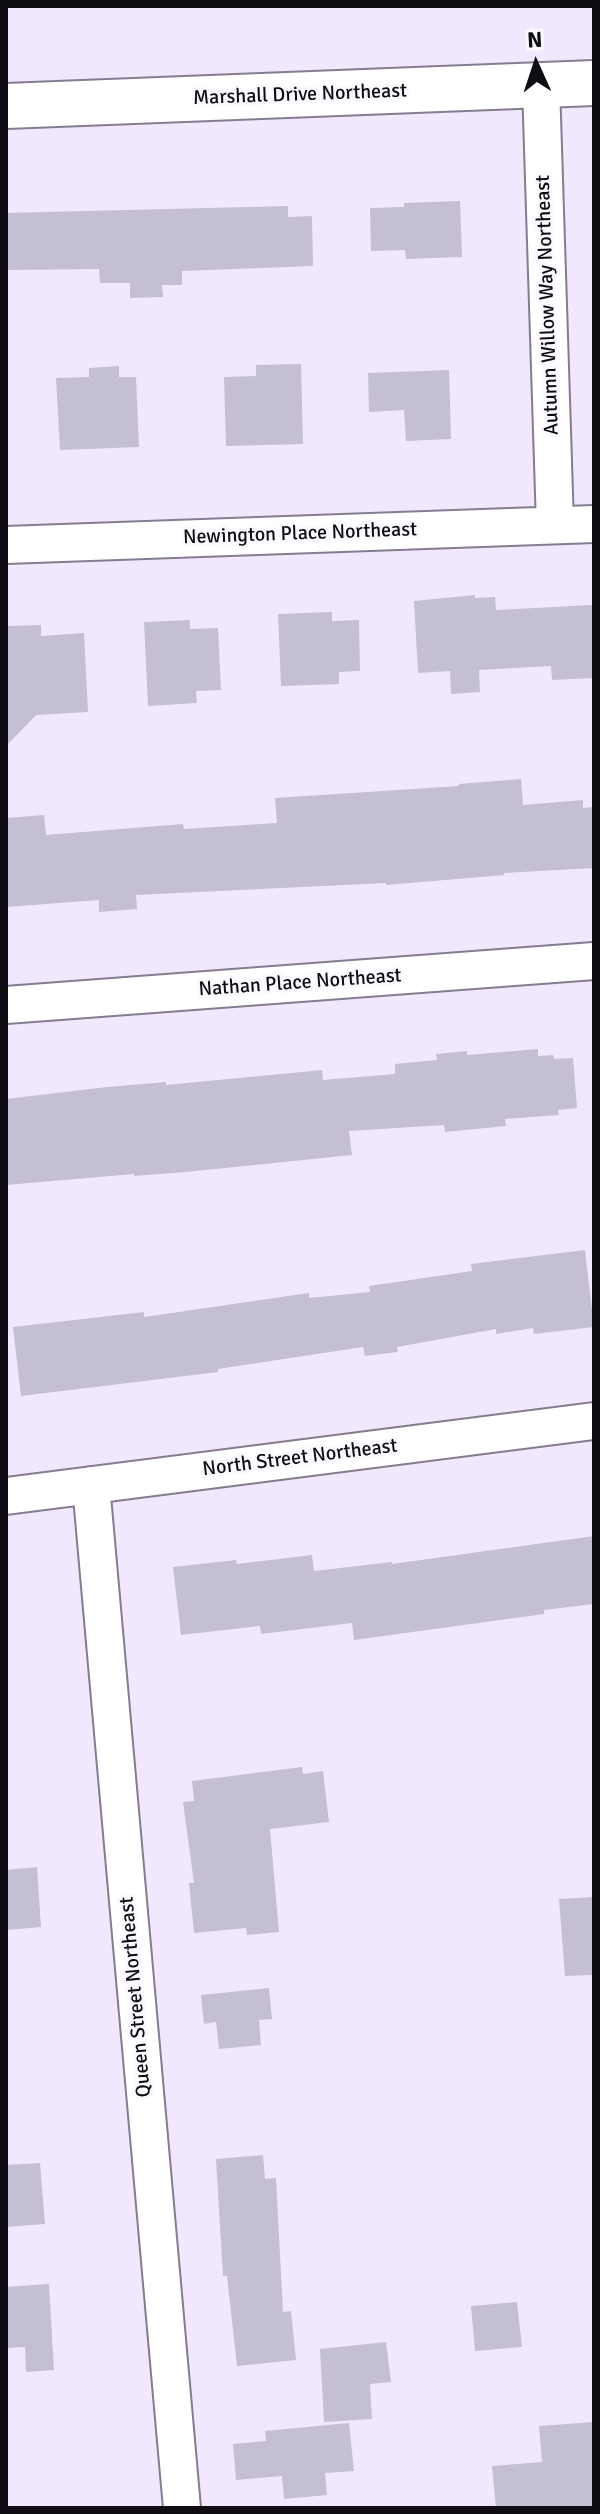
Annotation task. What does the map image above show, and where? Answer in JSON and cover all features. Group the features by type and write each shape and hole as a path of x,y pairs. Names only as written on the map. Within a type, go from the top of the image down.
{"street":[{"name":"Marshall Drive Northeast","path":"6,106 594,83"},
{"name":"Autumn Willow Way Northeast","path":"541,85 555,525"},
{"name":"Newington Place Northeast","path":"6,545 594,524"},
{"name":"Nathan Place Northeast","path":"6,1005 594,961"},
{"name":"North Street Northeast","path":"6,1496 594,1421"},
{"name":"Queen Street Northeast","path":"91,1485 182,2508"}],"building":[{"path":"460,201 462,257 406,259 405,250 371,251 370,208"},
{"path":"288,206 288,217 312,216 313,266 182,271 182,285 162,285 163,297 130,298 130,283 100,283 99,269 6,270 6,213"},
{"path":"301,364 303,444 226,446 224,377 256,376 256,365"},
{"path":"119,366 119,377 136,377 139,447 60,450 56,378 89,377 89,368"},
{"path":"449,370 451,439 406,441 404,410 369,412 368,373"},
{"path":"475,595 475,598 495,597 496,610 592,605 594,678 552,680 551,666 479,670 480,692 451,694 450,671 418,673 414,601"},
{"path":"332,612 332,621 359,620 360,671 339,672 339,684 281,686 278,614"},
{"path":"190,620 190,629 218,628 221,690 196,691 197,703 148,706 144,622"},
{"path":"41,625 41,636 84,633 88,712 36,715 8,744 6,626"},
{"path":"521,779 523,805 583,800 583,808 594,807 594,868 386,885 136,895 137,909 99,912 99,900 6,907 6,818 44,815 46,835 183,824 184,829 277,823 275,798"},
{"path":"538,1049 538,1056 573,1058 577,1108 558,1110 559,1115 505,1119 506,1126 445,1132 444,1125 349,1131 352,1155 186,1172 6,1185 6,1099 107,1087 166,1082 166,1085 322,1070 323,1080 395,1074 395,1064 437,1060 436,1054 467,1051 467,1055"},
{"path":"585,1250 594,1327 534,1334 533,1328 496,1334 496,1329 397,1347 398,1352 365,1356 363,1347 218,1369 218,1372 21,1396 13,1327 144,1312 144,1317 309,1293 309,1298 370,1292 369,1286 472,1271 471,1264"},
{"path":"594,1536 594,1604 544,1610 544,1614 354,1640 352,1623 261,1634 260,1626 181,1635 173,1567 236,1560 237,1564 312,1555 314,1571 392,1564"},
{"path":"302,1767 303,1774 323,1771 329,1822 270,1829 279,1932 247,1935 246,1928 194,1933 189,1883 194,1883 183,1802 194,1801 192,1781"},
{"path":"37,1867 41,1927 6,1930 6,1870"},
{"path":"594,1897 594,1975 565,1976 559,1899"},
{"path":"269,1988 272,2019 259,2020 261,2045 219,2049 216,2022 204,2024 201,1995"},
{"path":"263,2155 265,2179 276,2178 283,2312 291,2311 296,2360 237,2366 227,2276 223,2276 216,2159"},
{"path":"40,2163 45,2224 6,2227 6,2165"},
{"path":"49,2284 54,2370 26,2372 25,2347 6,2348 6,2287"},
{"path":"517,2302 522,2347 475,2351 471,2306"},
{"path":"386,2342 391,2382 370,2384 372,2419 324,2422 320,2349"},
{"path":"594,2422 594,2508 496,2508 492,2466 542,2462 539,2426"},
{"path":"349,2423 354,2471 325,2473 327,2495 284,2499 282,2476 236,2480 233,2444 266,2441 265,2431"}]}
